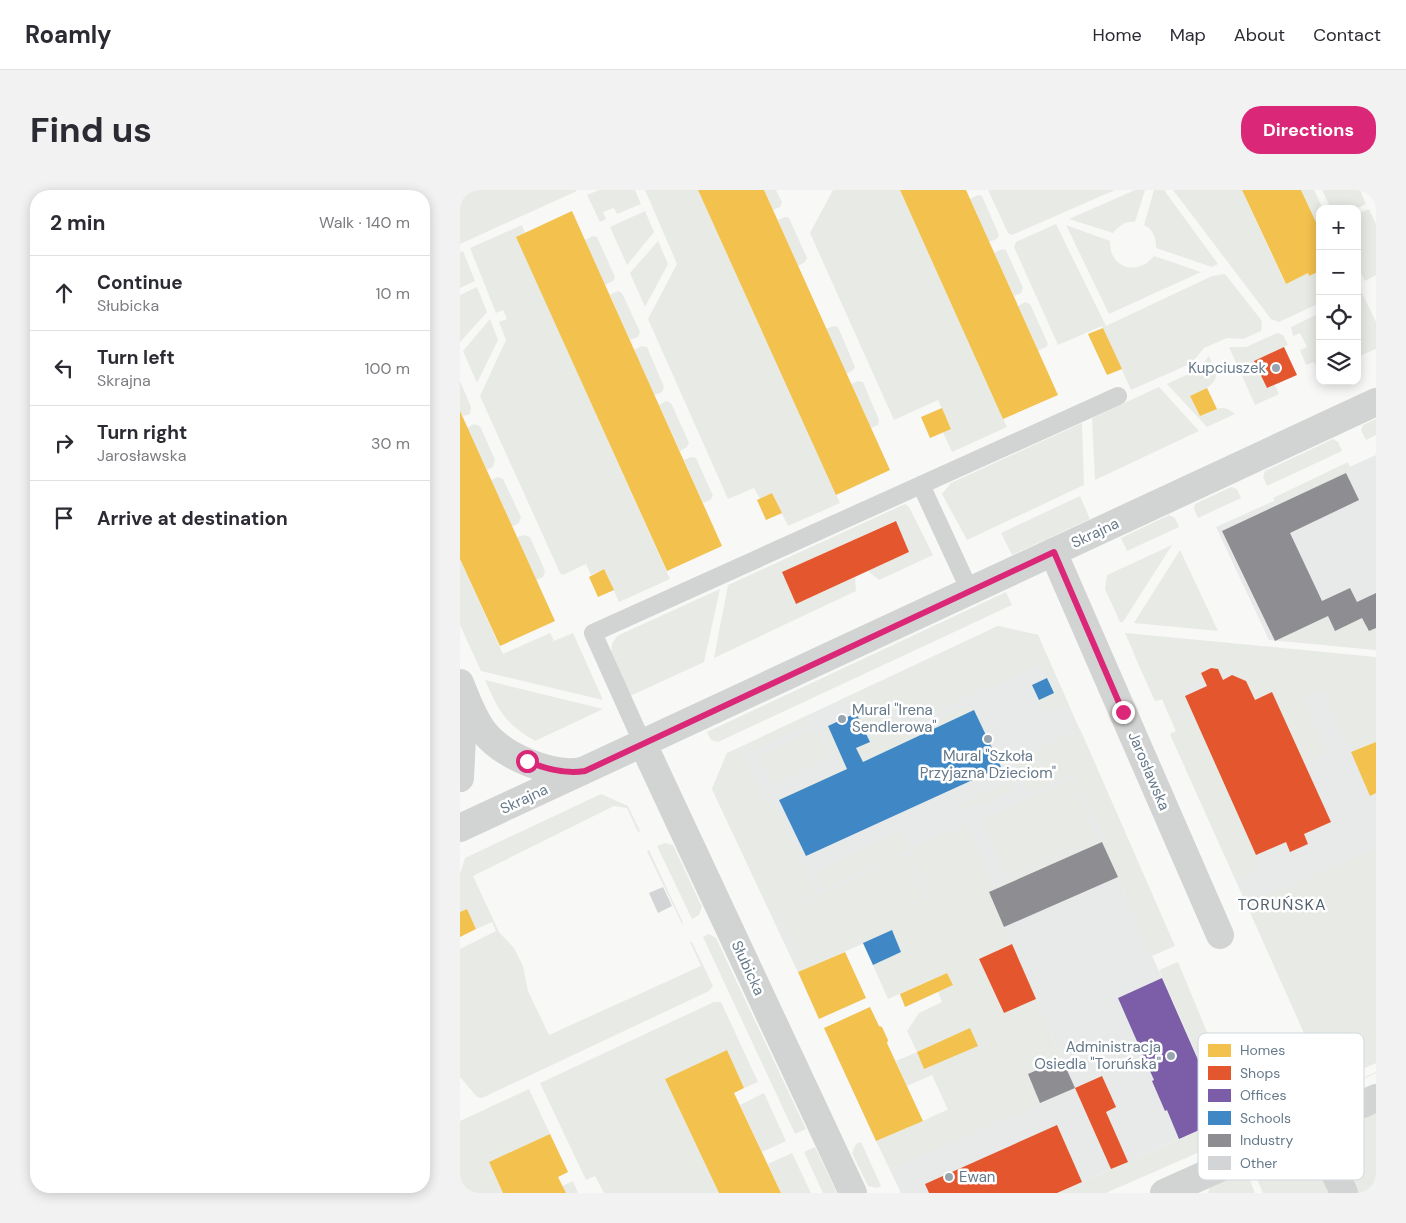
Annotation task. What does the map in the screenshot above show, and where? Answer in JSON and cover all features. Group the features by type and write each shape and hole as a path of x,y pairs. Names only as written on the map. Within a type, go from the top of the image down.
{"street":[{"name":"Skrajna","path":"460,828 1376,402"},
{"name":"Jarosławska","path":"1054,552 1220,935"},
{"path":"462,687 480,727 486,734 514,755 540,766 565,772 585,771"},
{"path":"460,778 464,711 462,687"},
{"name":"Słubicka","path":"643,744 853,1193"},
{"path":"1364,1103 1376,1098"},
{"path":"1164,1193 1198,1178"},
{"path":"1338,1180 1344,1193"}],"lane":[{"path":"643,744 593,632 1118,396"},
{"path":"921,485 970,591"}],"shaded area":[{"path":"463,190 577,191 460,244 460,192"},
{"path":"599,190 635,190 641,204 617,214 614,208 603,212 606,219 600,222 587,195"},
{"path":"645,190 698,190 840,503 788,526 772,493 760,499 754,488 728,499 648,319 677,264"},
{"path":"764,190 776,190 782,202 780,207 773,210"},
{"path":"833,190 900,190 1007,427 952,452 943,432 951,428 938,400 894,420 810,233"},
{"path":"988,190 1115,190 1012,235 1008,233"},
{"path":"1135,190 1145,190 1135,222 1122,224 1113,233 1069,219"},
{"path":"1154,190 1164,190 1218,264 1212,267 1156,248 1154,235 1144,225"},
{"path":"1173,190 1242,190 1285,283 1308,273 1309,276 1316,273 1316,305 1279,322 1271,319"},
{"path":"1301,190 1314,190 1321,205 1316,205 1316,224"},
{"path":"1322,190 1360,190 1366,204 1361,206 1329,205"},
{"path":"978,195 982,196 999,235 997,239 989,242 970,199"},
{"path":"1369,209 1376,224 1376,275 1365,281 1361,273 1361,212"},
{"path":"645,211 654,232 627,265 610,227"},
{"path":"785,217 789,218 807,258 805,262 798,266 777,220"},
{"path":"1056,224 1106,326 1212,276 1225,274 1262,321 1261,331 1243,339 1227,338 1204,348 1192,363 1131,390 1102,326 1058,345 1014,247 1016,242"},
{"path":"522,225 525,233 517,237 670,579 619,602 604,569 591,575 586,564 563,575 560,573 480,396 506,340 499,322 507,319 503,310 496,313 470,248"},
{"path":"1066,225 1110,241 1114,258 1125,266 1132,268 1140,266 1154,256 1201,272 1109,314"},
{"path":"593,236 597,237 615,277 613,281 605,285 585,240"},
{"path":"658,241 668,264 645,307 630,273"},
{"path":"1002,249 1006,250 1023,288 1021,293 1014,296 994,253"},
{"path":"463,251 475,281 460,288 460,252"},
{"path":"477,287 487,312 460,342 460,295"},
{"path":"618,291 622,293 640,332 638,337 630,340 610,295"},
{"path":"1361,295 1376,322 1376,349 1361,355"},
{"path":"1025,302 1030,304 1048,344 1038,351 1018,306"},
{"path":"1316,315 1316,366 1314,362 1306,365 1300,350 1307,347 1300,333 1293,336 1291,327"},
{"path":"490,319 498,340 477,383 463,351"},
{"path":"833,326 838,327 855,367 846,374 826,329"},
{"path":"1277,333 1283,335 1288,345 1254,361 1267,388 1275,385 1279,394 1255,405 1229,347 1246,347"},
{"path":"642,346 647,347 664,387 662,392 654,395 634,350"},
{"path":"1209,356 1215,368 1216,377 1208,387 1190,396 1200,416 1222,408 1230,410 1235,414 1207,427 1167,384 1199,369"},
{"path":"460,381 471,407 470,414 463,416 460,411"},
{"path":"858,381 863,382 879,420 878,425 871,428 851,384"},
{"path":"1159,387 1199,431 1095,480 1092,418"},
{"path":"666,401 671,403 689,443 687,447 680,451 659,405"},
{"path":"1376,419 1376,435 1366,440 1361,430 1363,425"},
{"path":"1082,423 1084,485 967,540 942,494 951,483"},
{"path":"474,424 480,426 495,460 493,467 487,470 467,428"},
{"path":"1333,439 1338,442 1342,451 1267,486 1263,477 1265,471"},
{"path":"1376,455 1376,650 1269,640 1216,527"},
{"path":"691,457 696,458 713,496 710,500 703,503 684,460"},
{"path":"1348,462 1350,468 1345,471 1346,473 1277,505 1273,498"},
{"path":"498,477 503,479 521,517 519,523 512,527 491,480"},
{"path":"1231,487 1237,489 1241,498 1198,518 1194,509 1195,504"},
{"path":"1080,496 1090,519 1012,555 1001,533"},
{"path":"905,504 909,507 933,555 879,580 868,571 909,552 895,521 782,572 796,604 855,577 856,591 714,658 728,585"},
{"path":"1169,515 1175,518 1179,527 1127,551 1121,538"},
{"path":"524,535 530,537 545,571 543,577 536,580 517,537"},
{"path":"1172,545 1123,622 1120,622 1105,589 1107,575"},
{"path":"1180,550 1218,631 1134,623"},
{"path":"460,559 503,654 550,633 554,641 573,633 603,700 481,671 460,625"},
{"path":"720,589 704,662 630,696 611,654 612,644 617,636"},
{"path":"1006,592 1012,605 718,742 711,740 707,732"},
{"path":"1328,616 1335,631 1362,618 1369,631 1376,628 1376,650 1277,640"},
{"path":"998,626 1038,635 1125,832 1102,842 1198,1060 1198,1131 1057,1193 901,1193 890,1170 943,1145 931,1117 1062,1059 987,888 798,972 712,789 727,753"},
{"path":"998,626 1038,635 1069,706 1050,711 1032,704 1054,693 1040,663 921,718 837,702"},
{"path":"1125,633 1376,657 1376,742 1356,751 1352,743 1347,745 1321,688 1302,697 1327,753 1304,764 1273,692 1255,700 1246,681 1232,675 1223,680 1218,670 1211,668 1201,673 1204,679 1180,690 1183,697 1185,696 1190,709 1175,715 1177,720 1193,714 1256,855 1252,858 1258,871 1236,881 1170,734 1176,731 1162,699 1155,701"},
{"path":"1142,640 1376,675 1376,1063 1364,1068 1364,1033 1304,1033 1170,734 1176,731 1162,699 1155,701 1133,652"},
{"path":"485,680 603,709 535,741 516,729 509,722 494,700"},
{"path":"967,706 974,710 863,762 856,748 870,741 856,713 925,725"},
{"path":"810,715 806,726 751,751 747,744"},
{"path":"828,726 847,769 779,800 778,798 841,769 822,728"},
{"path":"1080,729 1175,946 1152,956 1102,842 989,892 1012,944 979,959 1004,1013 1036,999 1062,1059 1028,1074 1040,1103 890,1170 876,1141 948,1110 932,1075 907,1086 896,1061 917,1052 907,1031 919,1013 942,1002 938,992 953,985 947,973 888,999 873,965 901,952 892,931 798,972 712,789 727,753 739,748 767,806 774,803 817,893 773,913 794,959 931,896 910,850 959,828 960,823 965,821 994,887 1104,838 1075,773 1028,793 1016,766 1030,759 1027,753","holes":["970,1029 924,1068 917,1052"]},
{"path":"817,730 830,758 772,785 761,761 762,756"},
{"path":"1000,752 1013,780 1011,790 959,812 951,809 1008,783 995,755"},
{"path":"1072,780 1097,837 1007,877 982,820"},
{"path":"601,794 628,806 640,831 638,832 627,808 614,806 473,876 499,932 514,948 523,966 528,991 549,1035 701,966 690,942 692,942 713,986 709,991 482,1098 477,1097 460,1077 460,949 496,931 492,922 476,929 467,909 460,912 460,874 465,858"},
{"path":"901,832 910,850 823,890 814,872"},
{"path":"665,843 673,845 702,907 699,915 692,919 657,846"},
{"path":"1376,848 1376,1063 1364,1068 1364,1033 1304,1033 1247,905"},
{"path":"649,850 683,923 682,924 647,851"},
{"path":"906,855 925,896 798,954 779,914"},
{"path":"709,934 716,938 806,1129 795,1134 703,937"},
{"path":"1178,962 1207,1033 1198,1033 1198,1058 1159,970"},
{"path":"714,1002 721,1002 758,1082 744,1088 727,1050 665,1079 719,1193 604,1193 595,1176 586,1180 540,1083"},
{"path":"529,1089 550,1134 489,1162 503,1193 460,1193 460,1121"},
{"path":"764,1093 786,1141 762,1152 740,1105"},
{"path":"1376,1110 1376,1193 1352,1193 1347,1180 1364,1180 1364,1115"},
{"path":"1198,1131 1198,1153 1106,1193 1057,1193"},
{"path":"861,1142 881,1186 877,1188 868,1186 852,1153 856,1144"},
{"path":"815,1147 837,1193 823,1193 804,1152"},
{"path":"792,1153 811,1193 781,1193 768,1164"},
{"path":"1218,1180 1250,1180 1255,1193 1208,1193 1211,1183"},
{"path":"1257,1180 1328,1180 1335,1193 1263,1193"},
{"path":"573,1181 578,1193 566,1193 562,1186"}],"building: Homes":[{"path":"698,190 764,190 890,470 836,495"},
{"path":"900,190 966,190 1058,395 1003,419"},
{"path":"1242,190 1301,190 1316,222 1316,273 1309,276 1308,273 1286,284"},
{"path":"572,211 722,546 667,571 516,237"},
{"path":"1103,328 1122,369 1107,375 1088,334"},
{"path":"1207,388 1217,409 1200,416 1190,396"},
{"path":"942,408 951,429 930,438 921,417"},
{"path":"460,411 555,621 500,646 460,559"},
{"path":"772,493 782,513 766,520 757,500"},
{"path":"604,569 614,590 598,597 589,577"},
{"path":"1376,742 1376,793 1370,796 1351,752"},
{"path":"467,909 476,929 460,937 460,912"},
{"path":"845,952 866,998 819,1019 798,972"},
{"path":"947,973 953,985 905,1007 900,994"},
{"path":"870,1007 879,1026 882,1027 888,1040 887,1043 923,1121 876,1141 824,1028"},
{"path":"970,1028 978,1046 924,1069 917,1052"},
{"path":"727,1050 744,1088 734,1093 781,1193 719,1193 665,1079"},
{"path":"550,1134 568,1172 558,1177 566,1193 503,1193 489,1162"}],"building: Shops":[{"name":"Kupciuszek","path":"1284,347 1297,375 1267,388 1254,361"},
{"path":"896,521 909,552 796,604 782,572"},
{"path":"1211,668 1218,669 1223,680 1232,675 1246,681 1255,700 1272,692 1331,822 1304,834 1308,844 1290,852 1286,842 1256,855 1185,696 1207,686 1201,673"},
{"path":"1012,944 1036,999 1004,1013 979,959"},
{"path":"1102,1076 1116,1107 1106,1112 1128,1162 1111,1169 1075,1088"},
{"path":"1057,1125 1082,1182 1057,1193 929,1193 925,1184"}],"building: Offices":[{"path":"1162,978 1198,1060 1198,1131 1179,1139 1152,1081 1154,1080 1118,998"}],"building: Schools":[{"path":"1047,678 1054,693 1039,700 1032,685"},
{"path":"974,710 1001,767 806,856 779,800 847,769 828,726 856,713 870,742 856,748 863,762"},
{"path":"892,930 901,952 873,965 863,943"}],"building: Industry":[{"path":"1346,473 1359,500 1290,533 1322,601 1350,588 1357,602 1376,593 1376,628 1369,631 1362,618 1335,631 1328,616 1275,641 1222,531"},
{"path":"1102,842 1118,877 1004,927 989,892"},
{"path":"1062,1059 1075,1088 1040,1103 1028,1074"}],"building: Other":[{"path":"663,887 672,906 658,913 649,893"}],"place":[{"name":"Kupciuszek","path":"1276,368"},
{"name":"Mural \"Irena Sendlerowa\"","path":"842,719"},
{"name":"Mural \"Szkoła Przyjazna Dzieciom\"","path":"988,739"},
{"name":"Administracja Osiedla \"Toruńska\"","path":"1171,1056"},
{"name":"Ewan","path":"949,1177"}],"district":[{"name":"TORUŃSKA","path":"1282,904"}],"route":[{"path":"527,761 552,770 565,772 585,771 1054,552 1123,712"}]}
